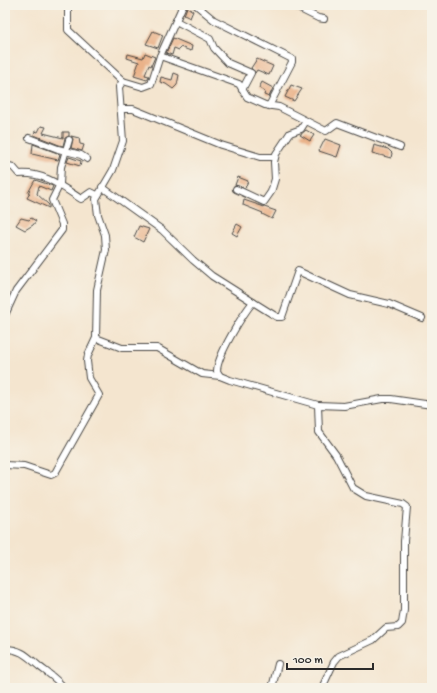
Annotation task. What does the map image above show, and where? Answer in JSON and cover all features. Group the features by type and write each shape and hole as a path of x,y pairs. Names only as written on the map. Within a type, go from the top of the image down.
{"street":[{"path":"68,5 68,30 124,81 140,86 148,86 151,84 160,56 183,5"},
{"path":"196,5 214,20 292,59 292,62 269,106"},
{"path":"292,5 318,18 324,19"},
{"path":"176,21 210,39 214,48 228,64 251,73 242,90"},
{"path":"160,56 238,84 247,97 269,106 279,106 326,132 336,123 400,147"},
{"path":"5,465 24,466 51,475 57,471 65,453 77,437 84,419 98,399 98,392 89,378 87,361 88,355 96,338 97,290 105,257 106,243 105,235 98,215 97,196 116,165 123,141 119,87 124,81"},
{"path":"121,109 133,109 221,145 260,157 276,157"},
{"path":"236,189 264,202 271,192 276,179 276,157 290,133 301,129 306,121"},
{"path":"29,138 81,155 87,159"},
{"path":"5,315 16,291 62,230 62,224 52,200 60,184 61,167 69,140"},
{"path":"5,166 12,167 18,174 26,173 60,184 81,199 90,192 97,196"},
{"path":"102,187 162,230 204,270 277,317 282,317 298,271 350,295 389,304 422,318"},
{"path":"220,376 216,371 218,363 237,324 253,302"},
{"path":"96,338 122,348 153,346 202,374 220,376 318,405 344,406 391,399 432,405"},
{"path":"318,405 319,432 336,455 353,488 366,496 403,504 408,509 404,541 404,610 402,623 396,628 386,628 373,640 339,656 334,662 322,688"},
{"path":"5,649 14,649 26,654 51,674 64,688"},
{"path":"272,688 278,664"}],"building":[{"path":"187,7 193,11 190,18 184,15"},
{"path":"153,31 163,35 158,48 146,44"},
{"path":"173,38 192,46 191,51 180,47 179,50 174,48 172,55 166,53"},
{"path":"145,53 155,57 151,66 149,65 145,75 149,76 147,80 134,76 139,62 127,58 128,54 143,58"},
{"path":"257,59 273,66 269,75 257,70 255,73 251,68"},
{"path":"174,73 179,75 177,85 173,89 160,82 161,77 172,80"},
{"path":"262,82 273,88 269,97 264,95 265,92 259,88"},
{"path":"291,85 302,89 294,101 285,97"},
{"path":"41,126 46,127 43,133 63,138 63,132 69,132 69,136 65,138 63,146 34,135 35,131 38,132"},
{"path":"306,130 314,135 310,141 300,135"},
{"path":"71,136 79,138 80,144 84,145 82,151 71,148 73,139"},
{"path":"325,139 341,145 337,157 319,151"},
{"path":"33,144 60,154 58,160 32,154"},
{"path":"374,145 388,149 392,153 391,158 372,153"},
{"path":"69,157 81,161 80,166 67,162"},
{"path":"238,177 248,181 245,188 235,185"},
{"path":"35,180 53,186 51,191 39,186 37,194 49,205 49,208 27,198"},
{"path":"244,200 276,211 272,219 262,214 263,213 243,205"},
{"path":"21,218 29,220 31,218 36,221 25,230 16,225"},
{"path":"237,224 242,227 237,236 232,233"},
{"path":"139,226 149,229 143,242 134,237"}]}
